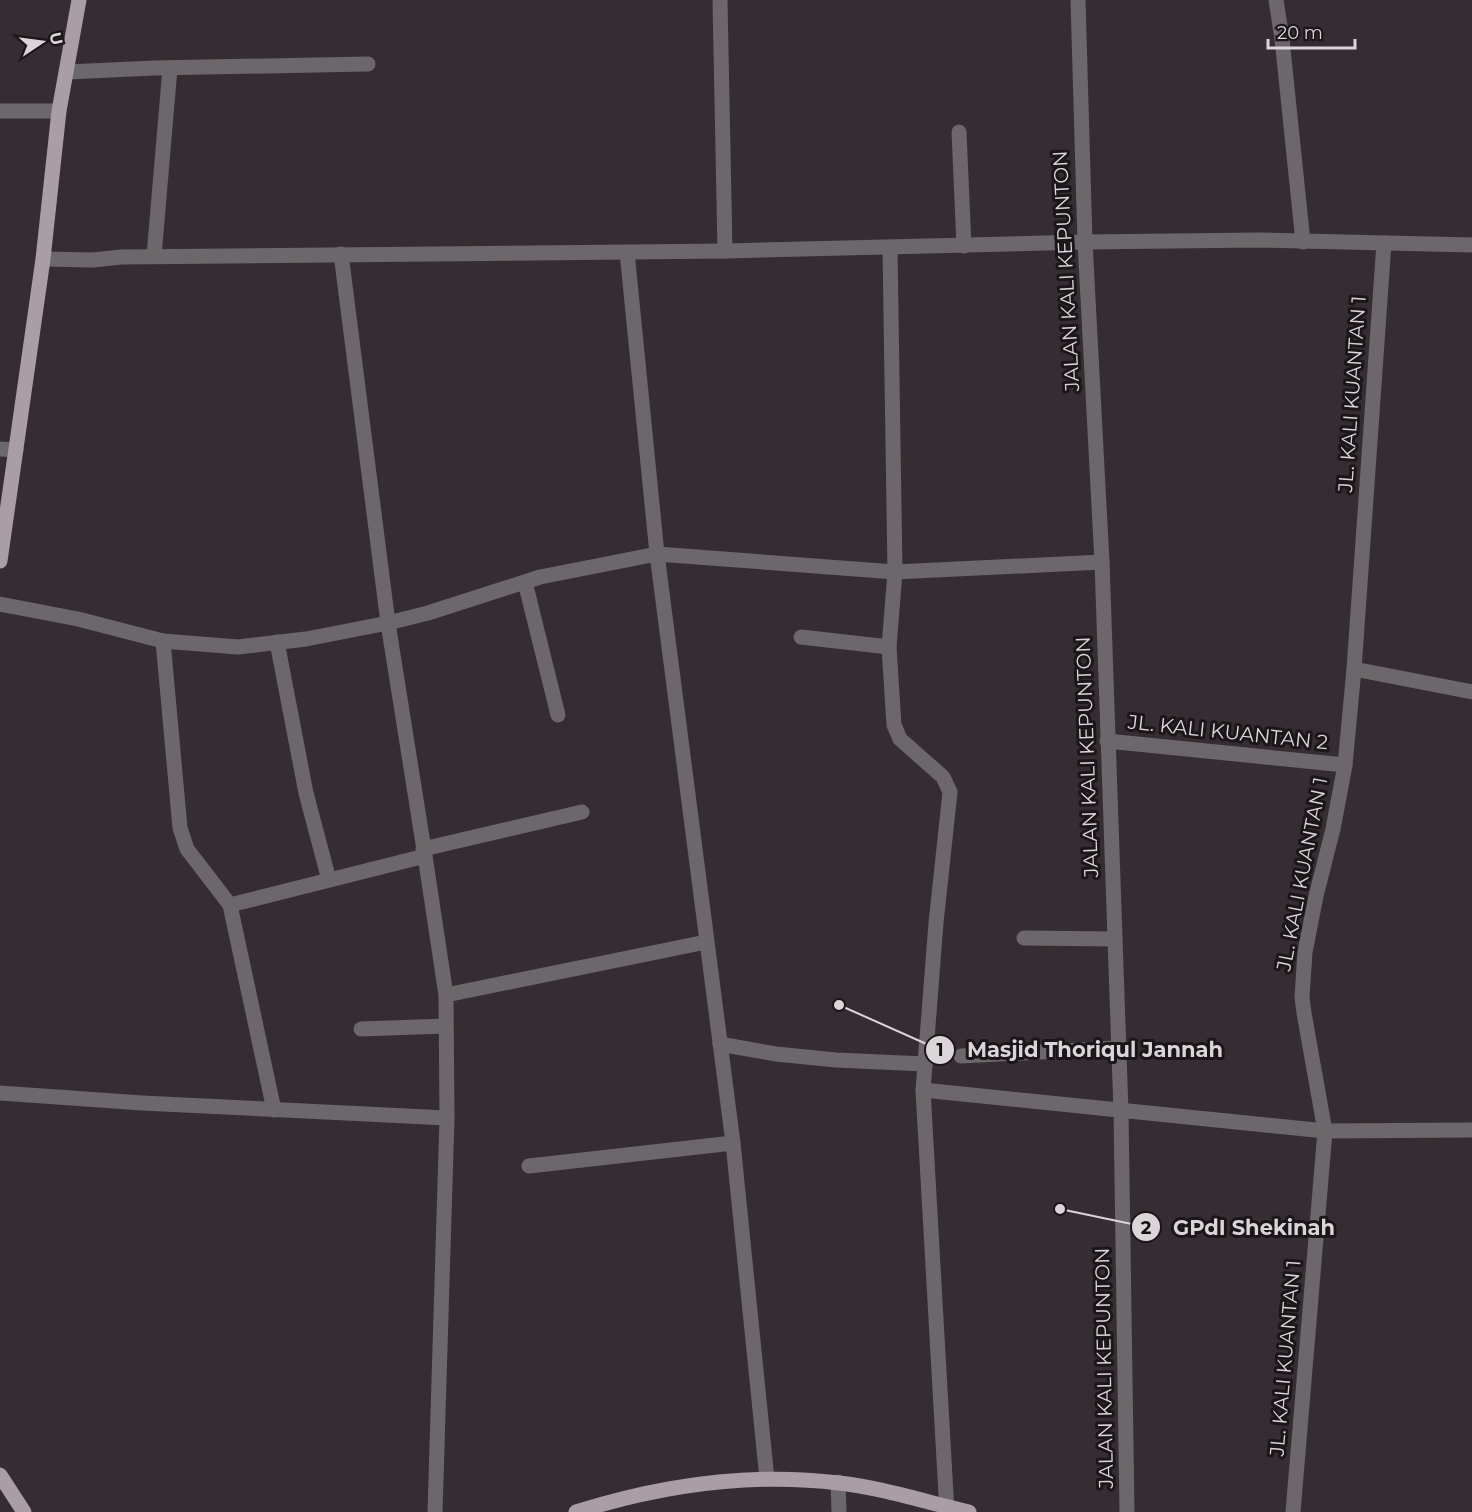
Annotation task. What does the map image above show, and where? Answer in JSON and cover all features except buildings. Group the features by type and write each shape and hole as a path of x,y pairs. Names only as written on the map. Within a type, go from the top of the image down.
{"main road":[{"path":"0,561 43,259 60,111 79,0"},
{"path":"0,1474 24,1512"},
{"path":"576,1512 674,1486 725,1480 767,1479 838,1482 883,1490 947,1509 969,1512"}],"street":[{"path":"720,0 725,251"},
{"name":"JALAN KALI KEPUNTON","path":"1078,0 1085,242 1102,562 1118,1048 1127,1512"},
{"path":"1276,0 1303,242"},
{"path":"67,72 368,64"},
{"path":"154,256 170,68"},
{"path":"0,111 60,111"},
{"path":"959,132 964,246"},
{"path":"43,259 725,251 1085,242 1472,245"},
{"name":"JL. KALI KUANTAN 1","path":"1293,1512 1325,1131 1303,1005 1303,977 1316,896 1333,829 1345,765 1354,669 1383,243"},
{"path":"890,248 895,572 889,647 894,725 900,738 943,777 950,792 936,923 923,1090 947,1509"},
{"path":"627,252 657,554 733,1143 767,1479"},
{"path":"341,254 388,623 446,995 447,1118 435,1512"},
{"path":"0,449 16,450"},
{"path":"0,604 78,619 163,641 238,647 306,639 388,623 428,613 540,577 657,554 895,572 1102,562"},
{"path":"525,582 558,715"},
{"path":"801,637 889,647"},
{"path":"163,641 180,828 187,849 230,905 274,1110"},
{"path":"277,642 306,793 328,880"},
{"path":"1354,669 1472,692"},
{"name":"JL. KALI KUANTAN 2","path":"1107,741 1345,765"},
{"path":"230,905 582,812"},
{"path":"1024,938 1114,939"},
{"path":"446,995 706,942"},
{"path":"362,1029 446,1026"},
{"path":"720,1044 776,1054 836,1060 925,1064"},
{"path":"961,1056 1118,1048"},
{"path":"923,1090 1325,1131 1472,1130"},
{"path":"0,1094 447,1118"},
{"path":"529,1166 733,1143"},
{"path":"838,1482 839,1512"}],"place":[{"name":"Masjid Thoriqul Jannah","path":"839,1005"},
{"name":"GPdI Shekinah","path":"1060,1209"}]}
